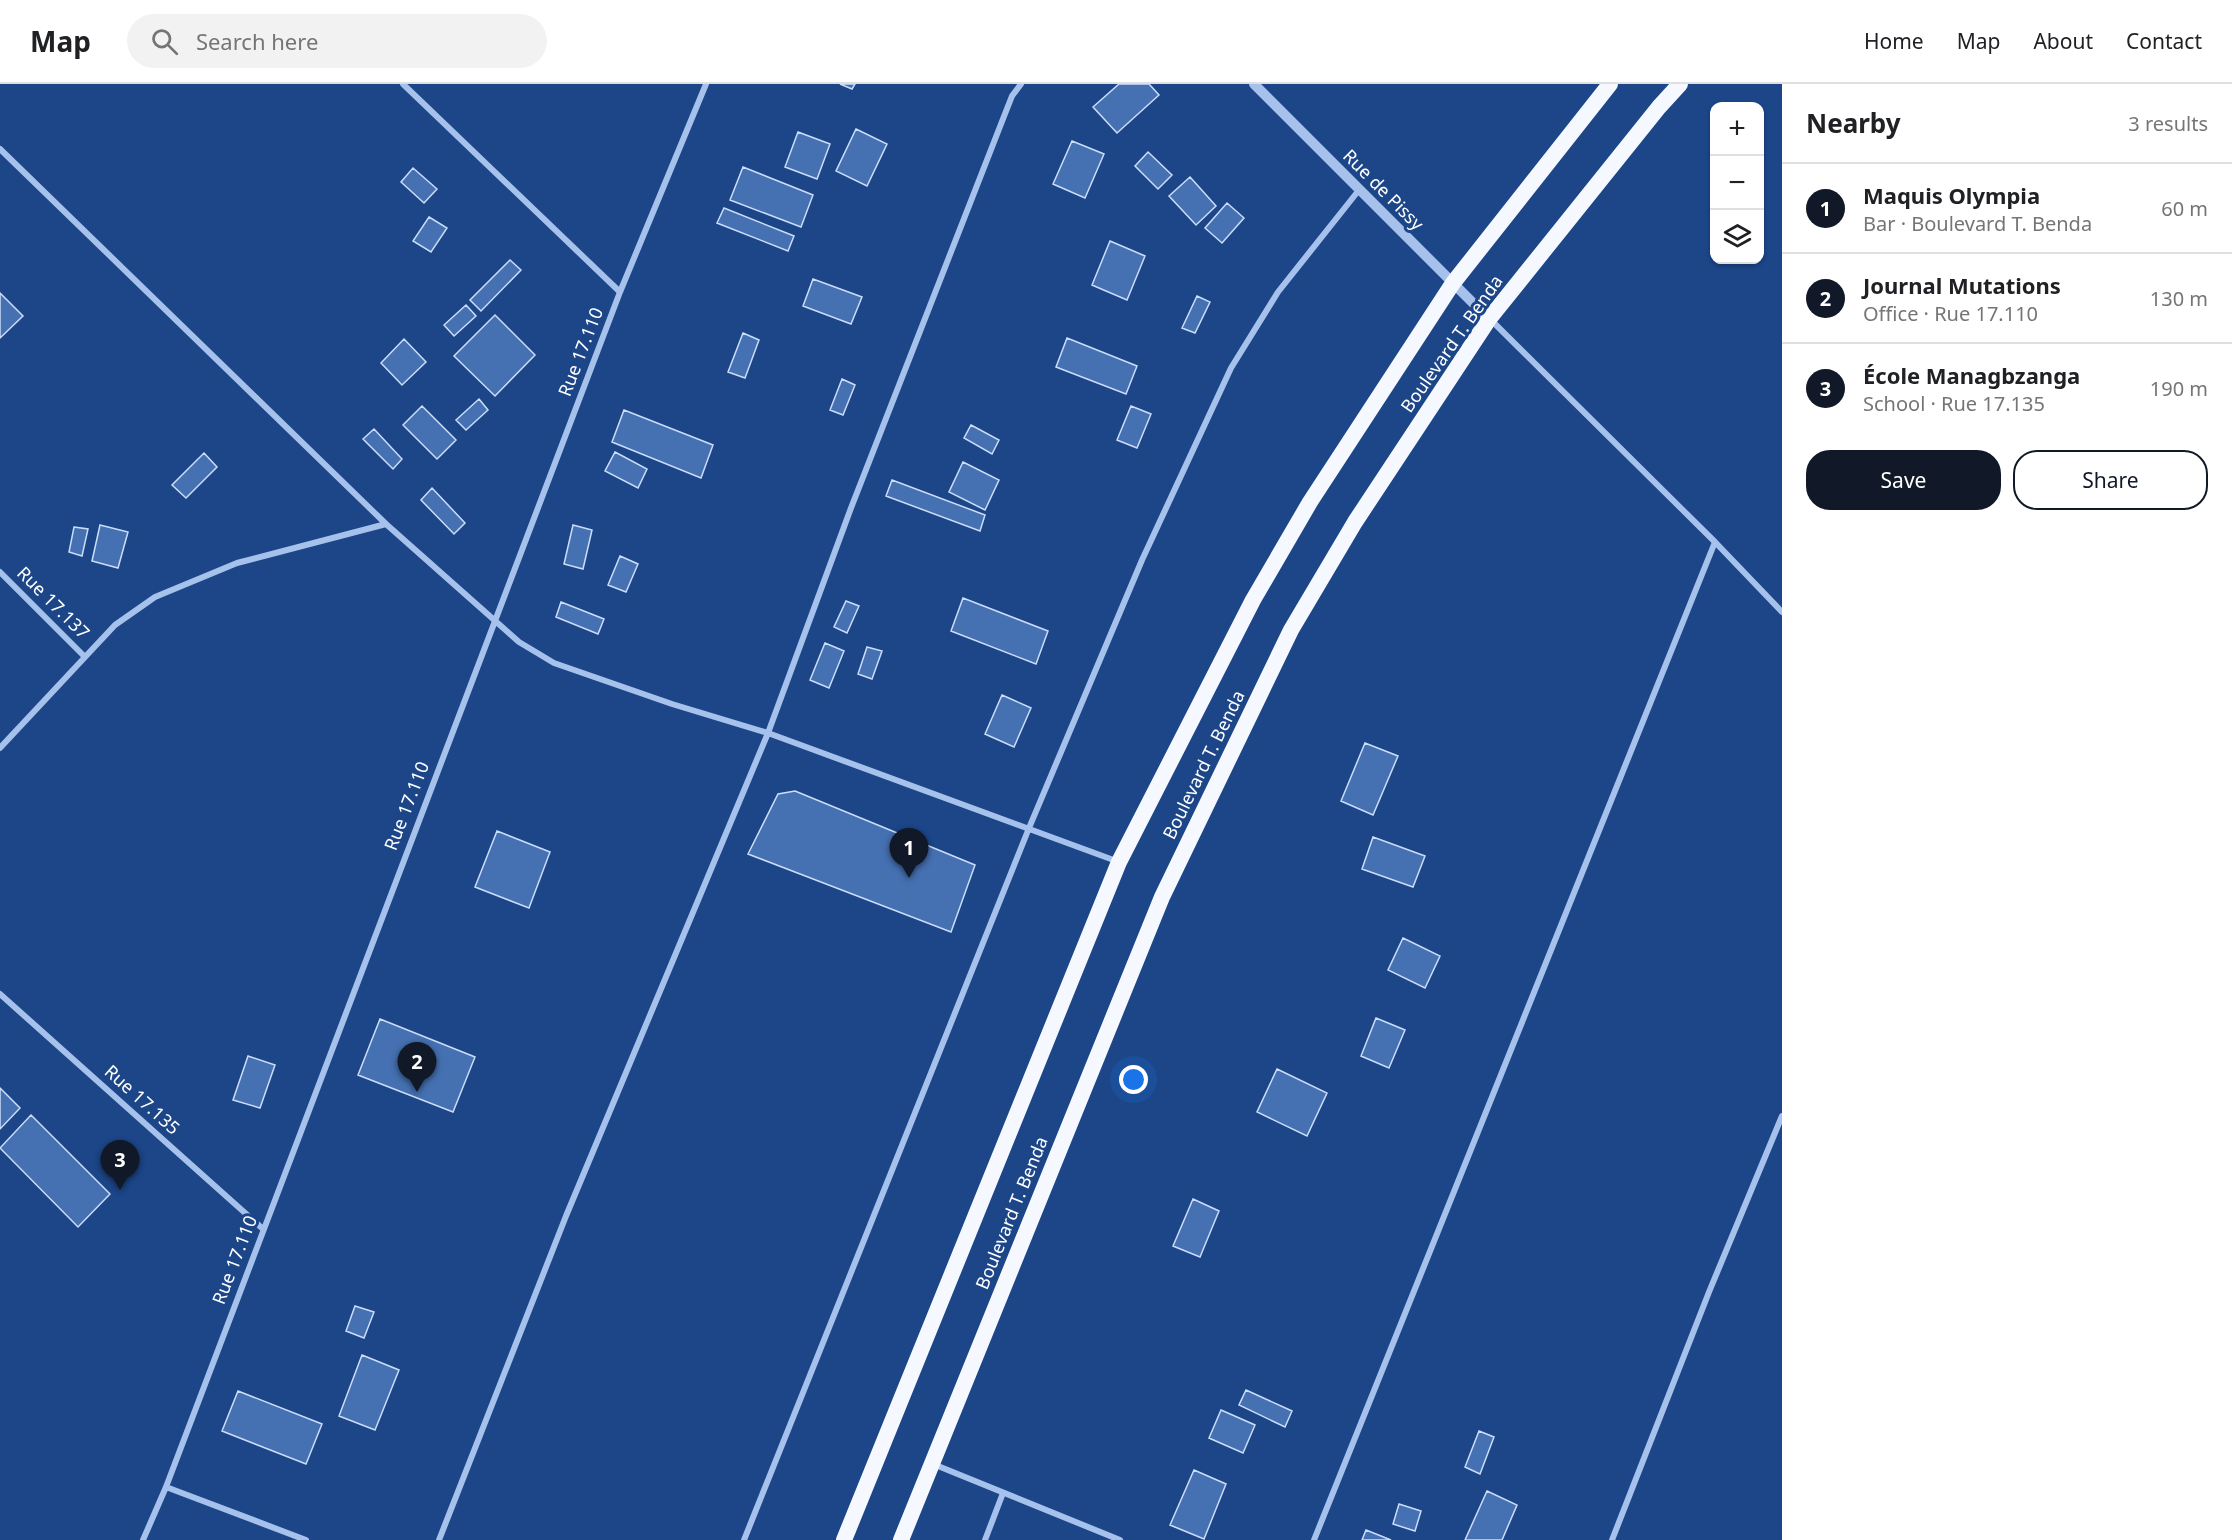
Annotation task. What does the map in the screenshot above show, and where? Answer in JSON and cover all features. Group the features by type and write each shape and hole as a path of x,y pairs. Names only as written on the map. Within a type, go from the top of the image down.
{"highway":[{"name":"Boulevard T. Benda","path":"844,1540 1119,862 1253,600 1310,502 1453,283 1610,84"},
{"name":"Boulevard T. Benda","path":"901,1540 1162,897 1291,630 1355,522 1490,319 1659,107 1680,84"}],"street":[{"path":"402,84 620,292"},
{"name":"Rue 17.110","path":"143,1540 620,292 706,84"},
{"path":"439,1540 566,1215 768,733 855,497 1012,96 1021,84"},
{"name":"Rue de Pissy","path":"1254,84 1490,319"},
{"path":"0,149 386,524 495,618 519,642 554,663 672,704 768,733 1119,862"},
{"path":"744,1540 1029,828 1142,560 1231,368 1278,292 1359,190"},
{"path":"1490,319 1715,542 1782,612"},
{"path":"0,748 115,625 155,597 237,563 386,524"},
{"path":"1314,1540 1715,542"},
{"name":"Rue 17.137","path":"0,572 84,656"},
{"name":"Rue 17.135","path":"0,994 263,1229"},
{"path":"1612,1540 1709,1292 1782,1116"},
{"path":"932,1464 1120,1540"},
{"path":"165,1487 306,1540"},
{"path":"985,1540 1003,1493"}],"building":[{"path":"840,84 855,84 852,89"},
{"path":"1119,84 1149,84 1159,95 1117,133 1093,107"},
{"path":"856,129 887,144 867,186 836,171"},
{"path":"798,132 830,144 817,179 785,167"},
{"path":"1072,141 1104,154 1085,198 1053,184"},
{"path":"1148,152 1172,175 1158,189 1135,166"},
{"path":"743,167 813,195 801,227 730,200"},
{"path":"413,168 437,189 424,203 401,182"},
{"path":"1190,177 1216,206 1196,225 1169,196"},
{"path":"1227,203 1244,218 1222,243 1205,228"},
{"path":"724,208 794,236 788,251 717,223"},
{"path":"429,217 447,228 431,252 413,241"},
{"path":"1110,241 1145,256 1127,300 1092,285"},
{"path":"510,260 521,270 481,311 470,300"},
{"path":"813,279 862,297 851,324 803,306"},
{"path":"0,293 23,316 0,338"},
{"path":"1197,296 1210,302 1195,333 1182,328"},
{"path":"466,305 476,316 454,336 444,325"},
{"path":"495,315 535,355 495,396 454,356"},
{"path":"743,333 759,340 745,378 728,372"},
{"path":"1067,338 1137,366 1126,394 1056,367"},
{"path":"404,339 426,362 402,385 381,363"},
{"path":"842,379 855,385 843,415 830,410"},
{"path":"479,399 488,410 466,430 456,420"},
{"path":"422,406 456,440 437,459 403,425"},
{"path":"1131,406 1151,414 1137,448 1117,440"},
{"path":"624,410 713,445 701,478 612,442"},
{"path":"971,425 999,440 992,454 964,438"},
{"path":"374,429 402,459 393,469 363,439"},
{"path":"615,452 647,469 638,488 605,471"},
{"path":"204,453 217,467 186,498 172,485"},
{"path":"963,462 999,480 985,510 949,492"},
{"path":"892,480 985,515 980,531 886,496"},
{"path":"432,488 465,523 454,534 421,500"},
{"path":"100,525 128,532 118,568 92,561"},
{"path":"573,525 592,530 583,569 564,564"},
{"path":"74,527 88,529 82,556 69,552"},
{"path":"620,556 638,564 626,592 608,585"},
{"path":"963,598 1048,631 1036,664 951,631"},
{"path":"846,601 859,606 847,633 834,627"},
{"path":"561,602 604,619 598,634 556,617"},
{"path":"825,643 844,651 829,688 810,680"},
{"path":"867,647 882,651 872,679 858,674"},
{"path":"1002,695 1031,708 1014,747 985,734"},
{"path":"1365,743 1398,756 1373,815 1341,801"},
{"path":"795,791 975,865 951,932 748,854 778,794"},
{"path":"497,831 550,852 529,908 475,887"},
{"path":"1373,837 1425,856 1413,887 1362,869"},
{"path":"1403,938 1440,956 1425,988 1388,970"},
{"path":"1376,1018 1405,1030 1389,1068 1361,1056"},
{"path":"380,1019 475,1057 453,1112 358,1075"},
{"path":"248,1056 275,1065 260,1108 233,1100"},
{"path":"1277,1069 1327,1093 1307,1136 1257,1112"},
{"path":"0,1088 20,1108 0,1129"},
{"path":"31,1115 110,1194 78,1227 0,1148"},
{"path":"1193,1199 1219,1211 1200,1257 1173,1246"},
{"path":"355,1306 374,1312 364,1338 346,1331"},
{"path":"362,1355 399,1370 375,1430 339,1416"},
{"path":"1246,1390 1292,1411 1285,1427 1239,1405"},
{"path":"238,1391 322,1424 306,1464 222,1431"},
{"path":"1221,1410 1255,1425 1243,1453 1209,1438"},
{"path":"1479,1431 1494,1437 1480,1474 1465,1467"},
{"path":"1194,1470 1226,1484 1204,1539 1170,1525"},
{"path":"1487,1491 1517,1505 1502,1540 1465,1540"},
{"path":"1399,1504 1421,1511 1415,1531 1393,1524"},
{"path":"1366,1530 1391,1540 1362,1540"}],"place":[{"name":"Maquis Olympia","path":"909,878"},
{"name":"Journal Mutations","path":"417,1092"},
{"name":"École Managbzanga","path":"120,1190"}]}
